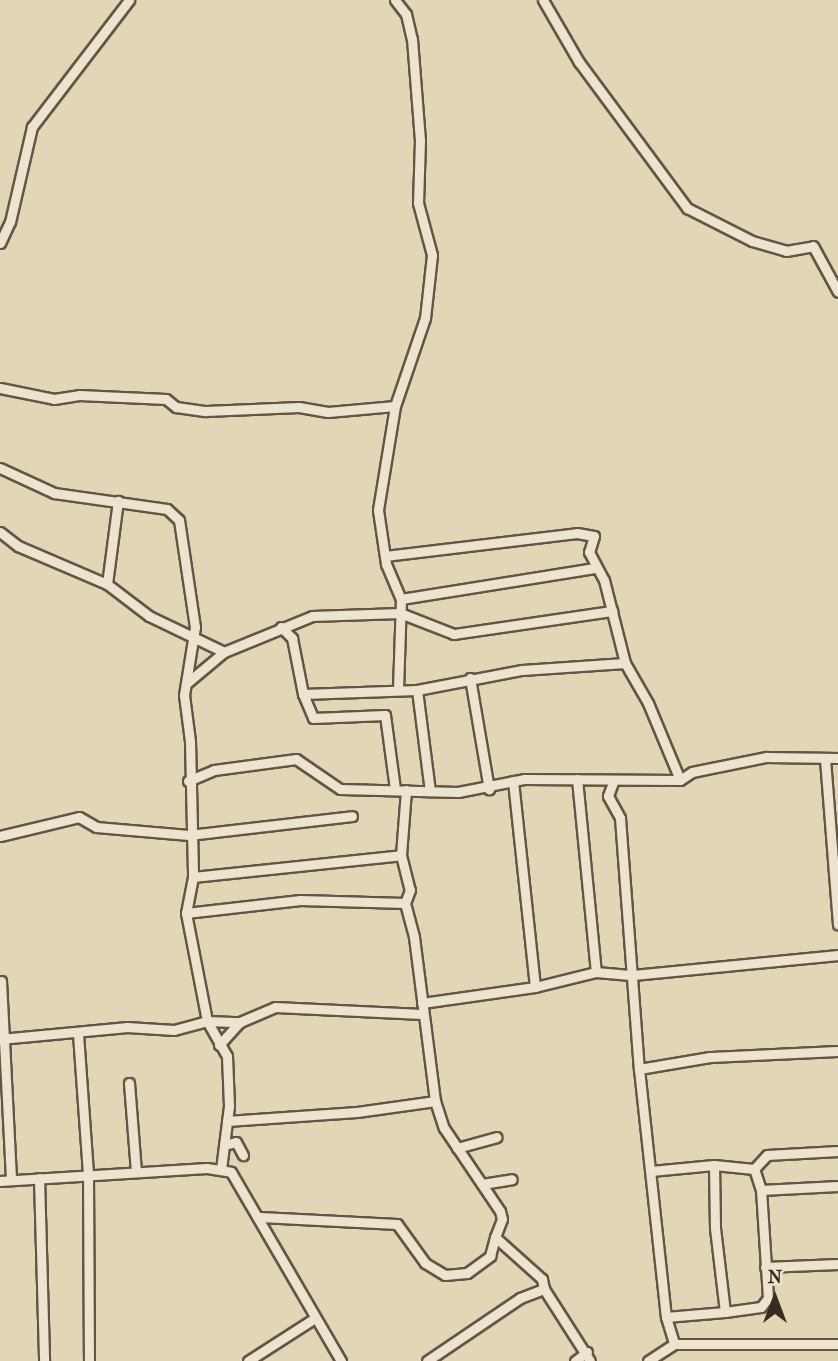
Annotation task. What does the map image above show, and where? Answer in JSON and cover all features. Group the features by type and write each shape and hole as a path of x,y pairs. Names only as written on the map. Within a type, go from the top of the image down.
{"street":[{"path":"0,243 10,222 32,127 129,0"},
{"path":"395,0 406,14 412,39 420,140 418,203 432,255 425,318 395,406 379,510 384,556 401,599 398,689"},
{"path":"543,0 579,62 688,208 752,242 786,251 813,246 838,292"},
{"path":"0,388 54,399 79,395 166,399 176,408 206,411 299,407 328,412 395,406"},
{"path":"0,468 54,493 167,509 179,520 195,627 184,695 192,877 186,913 207,1021 227,1056 227,1121 221,1169"},
{"path":"107,584 118,500"},
{"path":"0,532 18,546 107,584 149,616 223,652"},
{"path":"384,556 577,533 594,536 589,552 595,568 604,580 625,663 648,703 680,780"},
{"path":"401,599 595,568"},
{"path":"188,682 223,652 281,626 312,616 400,613 454,634 612,611"},
{"path":"281,626 292,638 303,694 313,718 385,715 395,789"},
{"path":"303,694 417,690 470,678 577,664 625,663"},
{"path":"470,678 489,789"},
{"path":"417,690 430,791"},
{"path":"188,781 214,770 296,759 340,789 489,789 513,781 680,780 692,772 766,757 838,758"},
{"path":"825,759 838,924"},
{"path":"577,779 596,972"},
{"path":"614,780 608,796 620,818 639,1069 666,1317 674,1344"},
{"path":"513,781 535,987"},
{"path":"260,1217 397,1224 425,1263 445,1275 467,1273 490,1256 502,1219 444,1128 435,1101 414,937 405,903 410,890 401,855 406,790"},
{"path":"0,836 79,817 96,827 189,835 352,816"},
{"path":"192,877 401,855"},
{"path":"186,913 300,900 405,903"},
{"path":"422,1003 535,987 596,972 633,975 838,955"},
{"path":"1,981 11,1180"},
{"path":"219,1045 240,1022 254,1013 296,1006 422,1014"},
{"path":"2,1038 78,1034 127,1027 174,1030 207,1021 240,1022"},
{"path":"78,1034 88,1175 89,1361"},
{"path":"639,1069 710,1057 838,1051"},
{"path":"130,1083 136,1172"},
{"path":"227,1121 356,1112 435,1101"},
{"path":"457,1148 497,1137"},
{"path":"224,1145 236,1142 243,1155"},
{"path":"754,1169 767,1155 838,1151"},
{"path":"651,1171 714,1165 754,1169"},
{"path":"714,1165 715,1228 725,1312"},
{"path":"0,1181 221,1169 238,1179 314,1318 341,1361"},
{"path":"666,1317 725,1312 765,1304 761,1190 754,1169"},
{"path":"38,1178 44,1361"},
{"path":"482,1184 512,1179"},
{"path":"761,1190 838,1186"},
{"path":"495,1237 542,1279 544,1289 588,1357 575,1361"},
{"path":"765,1267 838,1264"},
{"path":"427,1361 520,1298 544,1289"},
{"path":"248,1361 314,1318"},
{"path":"648,1361 674,1344 838,1344"}]}
